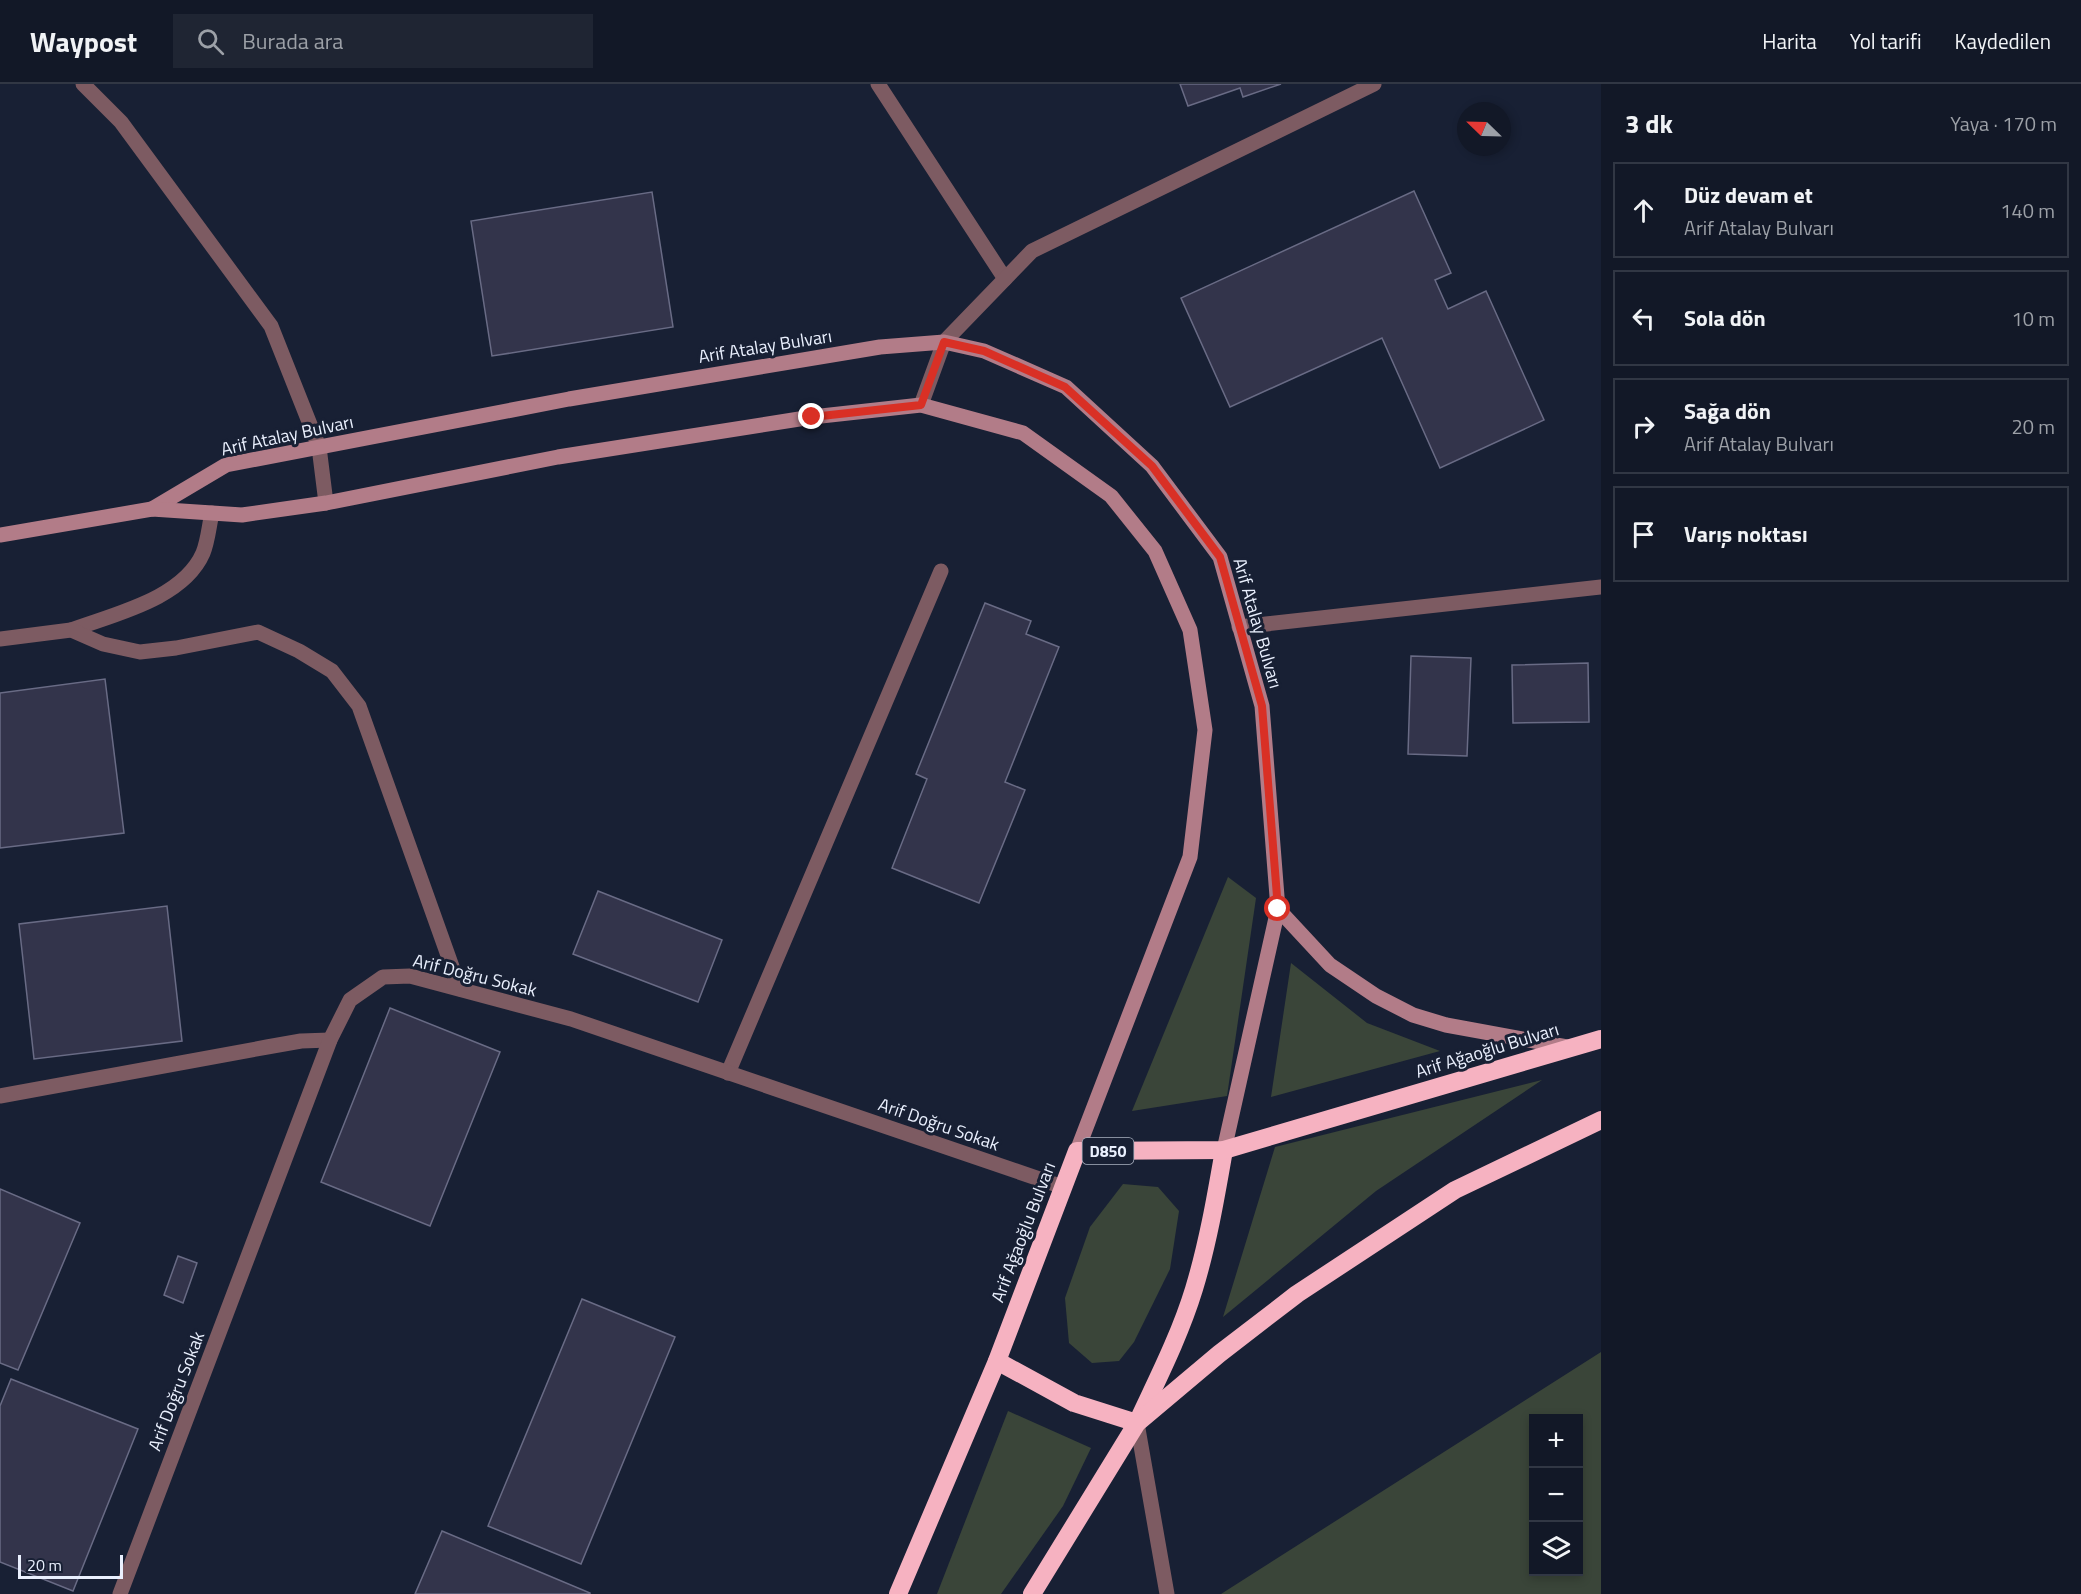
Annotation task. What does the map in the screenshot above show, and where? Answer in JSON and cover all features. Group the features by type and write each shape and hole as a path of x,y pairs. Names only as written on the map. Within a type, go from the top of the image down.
{"highway":[{"name":"Arif Ağaoğlu Bulvarı","path":"898,1594 997,1360 1077,1151 1224,1150 1567,1047 1601,1039"},
{"path":"1137,1423 1219,1354 1297,1294 1455,1190 1601,1120"},
{"path":"1032,1594 1137,1423 1170,1352 1194,1290 1213,1215 1224,1150"},
{"path":"997,1360 1074,1403 1137,1423"}],"main road":[{"name":"Arif Atalay Bulvarı","path":"152,509 226,465 592,395 880,347 944,342 984,351 1065,387 1152,466 1220,557 1262,706 1278,909 1224,1150"},
{"path":"0,535 152,509 242,514 326,503 558,458 812,417 921,405 1023,433 1111,496 1155,551 1190,630 1205,730 1190,857 1077,1151"},
{"path":"1278,909 1330,965 1376,996 1413,1015 1446,1025 1567,1047"}],"street":[{"path":"83,84 121,122 271,326 319,447 326,503"},
{"path":"878,84 1005,279"},
{"path":"921,405 944,342 1032,251 1374,84"},
{"path":"0,639 71,630 152,599 180,584 204,552 212,513"},
{"path":"728,1073 941,571"},
{"path":"1239,627 1601,587"},
{"path":"71,630 103,644 140,652 176,648 258,632 299,651 332,671 359,706 460,989"},
{"name":"Arif Doğru Sokak","path":"120,1594 330,1040 350,1000 383,977 410,976 571,1019 1063,1187"},
{"path":"0,1096 300,1041 330,1040"},
{"path":"1137,1423 1167,1594"}],"green space":[{"path":"1228,877 1256,898 1227,1096 1132,1111"},
{"path":"1291,963 1367,1023 1440,1051 1271,1097"},
{"path":"1542,1080 1376,1191 1223,1317 1275,1147"},
{"path":"1123,1184 1158,1187 1179,1211 1170,1269 1134,1342 1119,1361 1092,1363 1069,1343 1065,1298 1090,1227"},
{"path":"1601,1352 1601,1594 1221,1594"},
{"path":"1008,1411 1091,1448 1063,1506 1001,1594 937,1594"}],"building":[{"path":"1180,84 1281,84 1243,97 1240,88 1188,106"},
{"path":"1414,191 1451,273 1435,280 1448,309 1486,291 1544,420 1440,468 1382,338 1230,407 1181,298"},
{"path":"652,192 673,327 492,356 471,221"},
{"path":"985,603 1031,621 1026,634 1059,647 1005,782 1025,790 979,903 892,868 927,779 916,774"},
{"path":"1411,656 1471,658 1467,756 1408,754"},
{"path":"1588,663 1589,722 1513,723 1512,665"},
{"path":"105,679 124,833 0,848 0,693"},
{"path":"598,891 722,940 698,1002 573,954"},
{"path":"167,906 182,1041 34,1059 19,924"},
{"path":"390,1008 500,1052 430,1226 321,1182"},
{"path":"0,1189 80,1223 18,1370 0,1363"},
{"path":"178,1256 197,1263 183,1303 164,1295"},
{"path":"582,1299 675,1337 581,1564 488,1526"},
{"path":"11,1379 138,1429 73,1591 0,1562 0,1406"},
{"path":"442,1531 590,1593 590,1594 415,1594"}],"route":[{"path":"812,417 921,405 944,342 984,351 1065,387 1152,466 1220,557 1262,706 1278,909"}]}
